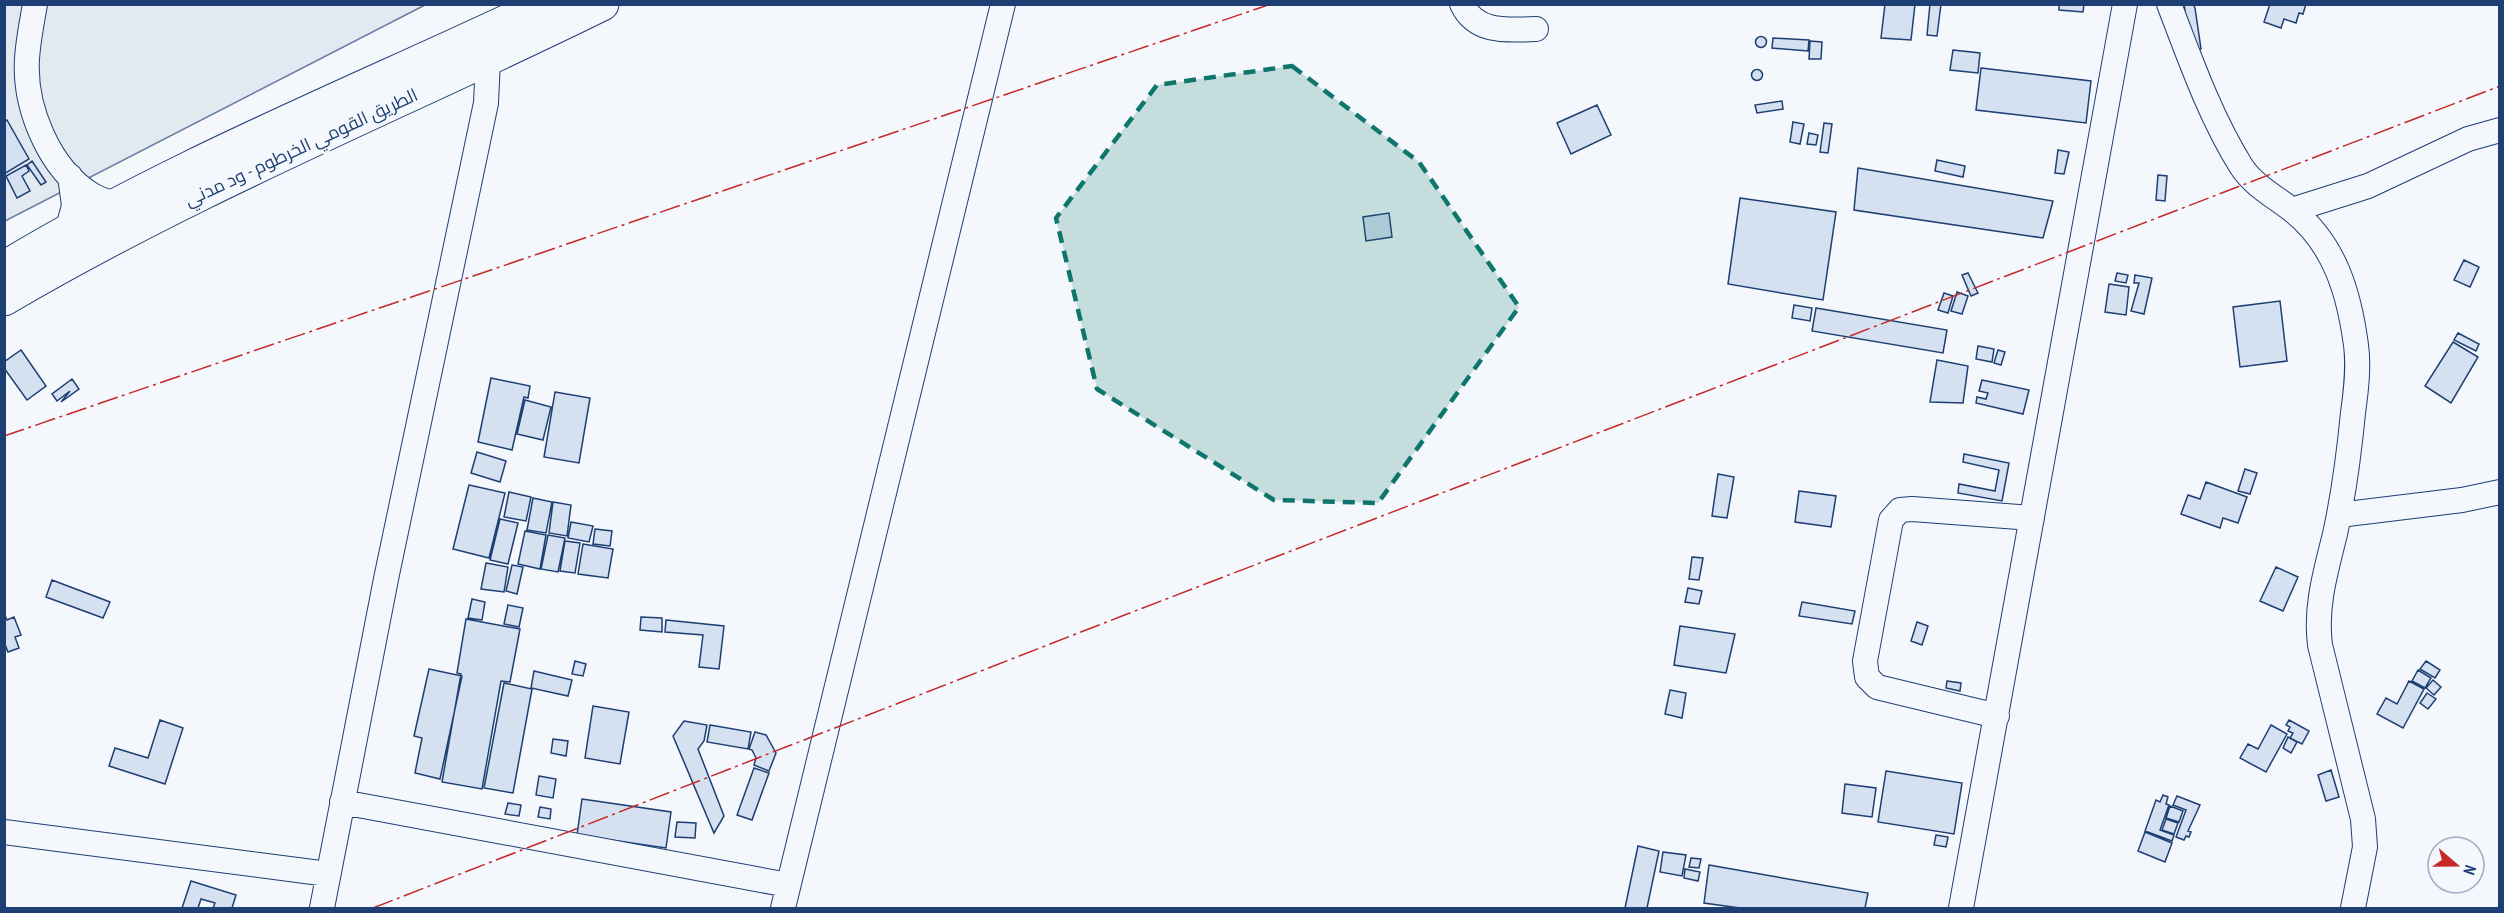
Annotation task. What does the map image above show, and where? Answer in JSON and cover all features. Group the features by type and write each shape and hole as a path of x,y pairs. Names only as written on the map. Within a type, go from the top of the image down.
{"highway":[{"name":"الطريق القومي الخرطوم - ود مدني","path":"4,299 68,262 186,200 486,47 544,4"},
{"name":"الطريق القومي الخرطوم - ود مدني","path":"4,268 67,231 250,139 602,4"}],"street":[{"path":"35,4 27,60 29,95 34,114 53,155 70,176 91,195 117,205"},
{"path":"783,909 1004,4"},
{"path":"1462,4 1467,15 1480,25 1500,30 1536,29"},
{"path":"1961,909 2125,4"},
{"path":"2169,4 2220,126 2242,168 2260,187 2308,224 2323,242 2346,288 2357,348 2357,383 2346,486 2319,602 2317,622 2320,645 2363,819 2365,847 2353,909"},
{"path":"322,909 437,330 471,181 486,102 486,47"},
{"path":"2292,210 2368,186 2468,139 2499,130"},
{"path":"67,231 74,206 70,176"},
{"path":"2339,515 2462,500 2499,492"},
{"path":"1996,716 1877,687 1868,677 1865,661 1891,520 1900,510 2032,518"},
{"path":"342,802 788,885"},
{"path":"4,832 328,874"}],"highlighted area":[{"path":"1292,66 1419,162 1519,307 1378,503 1274,500 1097,389 1056,218 1157,85"}],"shaded area":[{"path":"5,5 425,5 5,221"}],"building":[{"path":"1885,4 1915,4 1911,40 1881,38"},
{"path":"1930,4 1941,4 1937,36 1927,35"},
{"path":"2059,4 2084,4 2083,12 2059,10"},
{"path":"2184,4 2193,4 2195,8 2201,49 2191,51"},
{"path":"2270,4 2306,4 2303,14 2299,13 2296,23 2284,19 2281,28 2264,22"},
{"path":"1761,36 1767,42 1761,48 1755,42"},
{"path":"1773,38 1809,40 1808,51 1772,48"},
{"path":"1810,41 1822,42 1821,59 1809,59"},
{"path":"1953,50 1980,53 1978,73 1950,70"},
{"path":"1981,68 2091,81 2086,123 1976,110"},
{"path":"1757,70 1761,71 1761,79 1757,80 1753,79 1752,75 1753,71"},
{"path":"1782,101 1783,109 1757,113 1755,105"},
{"path":"1597,105 1611,135 1571,154 1557,123"},
{"path":"7,120 29,159 4,174 4,122"},
{"path":"1793,122 1804,124 1800,144 1790,142"},
{"path":"1824,123 1832,124 1828,153 1820,152"},
{"path":"1809,133 1818,135 1816,145 1807,144"},
{"path":"2058,150 2069,152 2064,174 2055,173"},
{"path":"1937,160 1965,166 1963,177 1935,171"},
{"path":"32,161 46,182 41,185 27,165"},
{"path":"26,165 29,171 22,176 30,191 17,198 6,176"},
{"path":"1858,168 2053,201 2043,238 1854,210"},
{"path":"2158,175 2167,176 2165,201 2156,200"},
{"path":"1740,198 1836,212 1823,300 1728,284"},
{"path":"1389,213 1392,237 1366,241 1363,217"},
{"path":"2464,260 2479,267 2470,287 2454,280"},
{"path":"1968,273 1978,293 1971,296 1962,275"},
{"path":"2117,273 2128,275 2126,283 2115,281"},
{"path":"2135,275 2152,278 2144,314 2131,311 2139,283 2134,283"},
{"path":"2109,284 2129,287 2126,315 2105,312"},
{"path":"1957,292 1968,296 1962,314 1951,311"},
{"path":"1944,293 1953,296 1948,313 1938,310"},
{"path":"2280,301 2287,361 2240,367 2233,307"},
{"path":"1794,305 1812,308 1810,321 1792,318"},
{"path":"1816,308 1947,330 1943,353 1812,331"},
{"path":"2458,333 2479,344 2476,351 2454,340"},
{"path":"2453,342 2478,357 2451,403 2425,386"},
{"path":"1978,346 1994,349 1992,362 1976,359"},
{"path":"21,350 46,386 27,400 4,368 4,362"},
{"path":"1998,350 2005,352 2001,365 1994,363"},
{"path":"1937,360 1968,366 1963,403 1930,402"},
{"path":"491,378 530,386 528,398 524,397 512,450 478,442"},
{"path":"72,379 79,389 61,402 70,391 57,401 52,394"},
{"path":"1982,380 2029,390 2023,414 1976,403 1977,397 1986,399 1988,393 1979,391"},
{"path":"555,392 590,398 579,463 544,457"},
{"path":"525,400 551,407 543,440 517,434"},
{"path":"477,452 506,461 500,482 471,473"},
{"path":"1964,454 2009,463 2002,501 1958,493 1959,484 1995,491 1999,470 1963,462"},
{"path":"2245,469 2257,473 2250,494 2238,491"},
{"path":"1718,474 1734,477 1727,518 1712,516"},
{"path":"2206,482 2247,497 2238,523 2223,518 2220,528 2181,514 2188,495 2200,499"},
{"path":"469,485 505,493 489,558 453,549"},
{"path":"1799,491 1836,496 1831,527 1795,522"},
{"path":"509,492 531,497 526,521 504,517"},
{"path":"533,498 552,502 546,533 527,530"},
{"path":"553,502 571,505 567,536 549,533"},
{"path":"500,519 518,523 508,564 490,560"},
{"path":"571,522 593,526 589,542 568,538"},
{"path":"595,529 612,531 610,546 593,544"},
{"path":"525,531 546,535 540,569 518,564"},
{"path":"548,535 565,538 558,572 541,569"},
{"path":"565,541 580,543 575,573 560,571"},
{"path":"583,544 613,549 608,578 578,574"},
{"path":"1692,557 1703,558 1699,580 1689,579"},
{"path":"486,563 508,567 504,592 481,589"},
{"path":"512,565 523,567 517,594 506,591"},
{"path":"2276,567 2298,577 2283,611 2260,601"},
{"path":"52,580 110,602 103,618 46,597"},
{"path":"1688,588 1702,591 1699,604 1685,602"},
{"path":"472,599 485,602 482,620 468,618"},
{"path":"1802,602 1855,611 1852,624 1799,616"},
{"path":"508,605 523,608 519,627 504,624"},
{"path":"4,613 7,620 14,617 21,635 15,637 19,648 8,652 4,642"},
{"path":"641,617 662,618 662,632 640,630"},
{"path":"466,619 520,629 510,682 501,681 482,789 442,782 461,674 457,673"},
{"path":"666,620 724,626 719,669 699,667 703,635 665,632"},
{"path":"1917,622 1928,626 1922,645 1911,641"},
{"path":"1680,626 1735,634 1726,673 1674,665"},
{"path":"575,661 586,664 583,676 572,674"},
{"path":"2426,661 2440,670 2435,678 2420,669"},
{"path":"429,669 462,676 440,779 415,773 422,738 414,736"},
{"path":"2418,670 2431,678 2425,688 2412,681"},
{"path":"534,671 572,680 568,696 531,688"},
{"path":"2433,680 2441,687 2434,695 2426,688"},
{"path":"1947,681 1961,683 1960,691 1946,688"},
{"path":"2409,681 2424,689 2403,728 2377,714 2386,698 2397,704"},
{"path":"504,683 532,689 513,793 484,788"},
{"path":"1670,690 1686,693 1682,718 1665,714"},
{"path":"2427,693 2436,699 2428,709 2420,703"},
{"path":"593,706 629,712 620,764 585,758"},
{"path":"160,720 183,728 165,784 109,766 115,748 148,758"},
{"path":"2289,720 2309,731 2302,744 2290,738 2293,733 2288,731 2290,727 2286,725"},
{"path":"684,721 707,725 704,741 698,749 724,816 714,833 673,736"},
{"path":"710,725 751,732 748,749 707,742"},
{"path":"2271,725 2287,734 2266,772 2240,758 2248,744 2258,749"},
{"path":"755,732 766,735 776,753 769,771 754,765 756,758 749,749"},
{"path":"2288,737 2297,742 2291,753 2283,748"},
{"path":"553,739 568,741 566,756 551,753"},
{"path":"754,768 769,773 752,820 737,815"},
{"path":"2331,770 2339,797 2326,801 2318,775"},
{"path":"1886,771 1962,783 1954,834 1878,822"},
{"path":"539,776 556,779 553,798 536,795"},
{"path":"1845,784 1876,788 1872,817 1842,813"},
{"path":"2163,795 2168,797 2166,804 2169,805 2160,830 2174,835 2172,841 2145,831 2156,800 2160,802"},
{"path":"2177,796 2200,805 2188,831 2191,832 2189,837 2186,836 2184,840 2176,837 2186,810 2173,805"},
{"path":"582,799 671,812 666,848 577,835"},
{"path":"508,803 521,805 519,816 505,814"},
{"path":"2170,806 2183,811 2179,822 2166,818"},
{"path":"540,807 551,809 550,819 538,817"},
{"path":"2166,819 2178,823 2174,834 2162,830"},
{"path":"677,822 696,823 695,838 675,837"},
{"path":"2145,832 2172,843 2165,862 2138,851"},
{"path":"1936,835 1948,837 1946,847 1934,845"},
{"path":"1638,846 1659,851 1647,908 1625,908"},
{"path":"1663,852 1686,855 1682,876 1660,872"},
{"path":"1691,858 1701,859 1699,868 1689,867"},
{"path":"1709,865 1868,893 1865,908 1740,908 1704,903"},
{"path":"1685,869 1700,872 1698,881 1684,878"},
{"path":"191,881 236,895 232,908 213,908 215,903 201,899 198,908 182,908"}],"power":[{"path":"4,436 1271,4"},
{"path":"373,908 1122,616 2500,86"}]}
